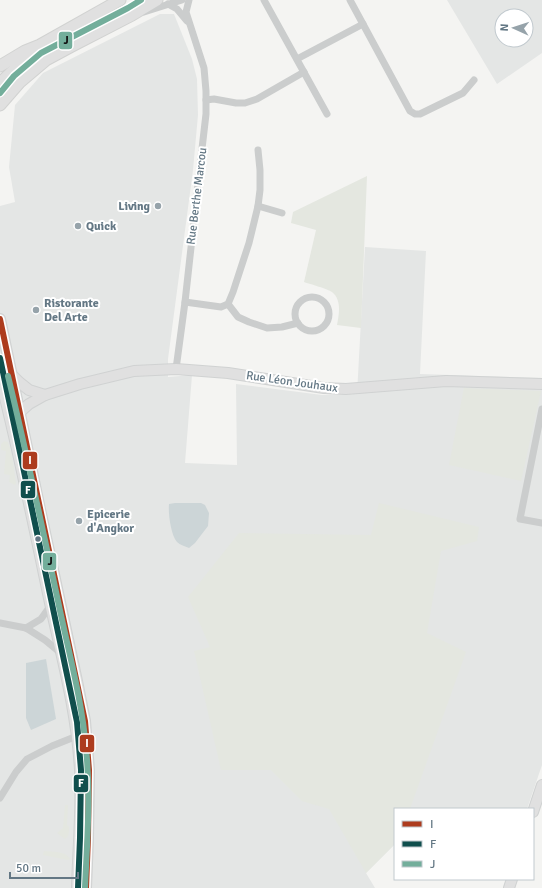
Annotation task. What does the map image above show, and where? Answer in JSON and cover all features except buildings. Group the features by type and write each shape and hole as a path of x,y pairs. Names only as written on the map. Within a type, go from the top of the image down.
{"main road":[{"path":"0,66 120,0"},
{"path":"0,105 20,82 46,60 132,15 157,0"},
{"path":"0,83 40,45"},
{"path":"0,319 86,728 89,770 86,888"},
{"name":"Rue Léon Jouhaux","path":"20,412 44,394 80,384 134,372 176,369 228,373 324,388 346,389 446,381 542,384"},
{"path":"11,374 29,390 44,394"},
{"path":"0,378 14,433 62,654 77,736 80,770 77,888"},
{"path":"534,809 542,785"}],"street":[{"path":"132,15 182,0"},
{"name":"Rue Berthe Marcou","path":"176,369 206,114 204,68 186,12 189,0"},
{"path":"264,0 327,114"},
{"path":"350,0 410,111 415,114 420,114 463,93 474,80"},
{"name":"Rue Berthe Marcou","path":"168,4 177,9 189,24"},
{"path":"297,59 363,24"},
{"path":"206,100 214,99 245,103 257,99 304,72"},
{"path":"185,302 221,307 228,304 249,243 258,206 260,190 258,150"},
{"path":"258,206 282,213"},
{"path":"311,297 319,298 326,304 329,312 327,321 322,328 313,330 304,329 298,322 295,314 297,306 303,300 311,297"},
{"path":"228,304 238,317 267,328 282,327 298,322"},
{"path":"542,409 520,519 542,523"},
{"path":"26,628 41,619 51,605"},
{"path":"0,623 26,628 45,640 62,654"},
{"path":"0,798 16,772 27,759 52,746 77,736"}],"shaded area":[{"path":"447,0 542,0 542,53 497,84"},
{"path":"160,14 174,14 192,59 197,79 198,115 193,170 168,359 168,377 192,375 185,463 237,465 236,384 322,395 357,394 365,247 426,251 420,374 542,378 542,765 527,808 394,808 394,845 366,873 375,888 0,888 0,206 15,202 9,167 15,105 43,73"},
{"path":"367,176 361,328 337,325 339,303 335,295 327,289 304,282 316,230 291,223 293,212"},
{"path":"464,388 541,391 521,481 449,465"},
{"path":"4,441 8,442 12,455 15,485 9,482 10,475 4,474 6,451 1,450 1,444"},
{"path":"201,503 205,505 209,513 208,526 195,543 189,548 178,543 173,535 169,504"},
{"path":"379,503 479,527 477,541 441,551 427,633 466,652 410,808 394,808 394,845 366,873 329,809 302,801 271,770 221,770 194,651 210,647 188,597 239,533 371,535"},
{"path":"46,659 56,719 31,730 26,718 26,663"},
{"path":"65,805 68,805 67,825 69,827 69,832 65,839 57,833 63,828"},
{"path":"44,851 63,853 70,859 68,860 43,855"}],"transit line":[{"name":"J","path":"0,93 14,76 41,53 141,0"},
{"name":"I","path":"0,319 85,721 89,770 86,888"},
{"name":"F","path":"0,358 77,722 81,770 78,888"},
{"name":"J","path":"8,376 34,488 74,675 84,730 88,784 85,888"}],"place":[{"name":"Living","path":"158,206"},
{"name":"Quick","path":"78,226"},
{"name":"Ristorante Del Arte","path":"36,310"},
{"name":"Epicerie d'Angkor","path":"79,521"}]}
